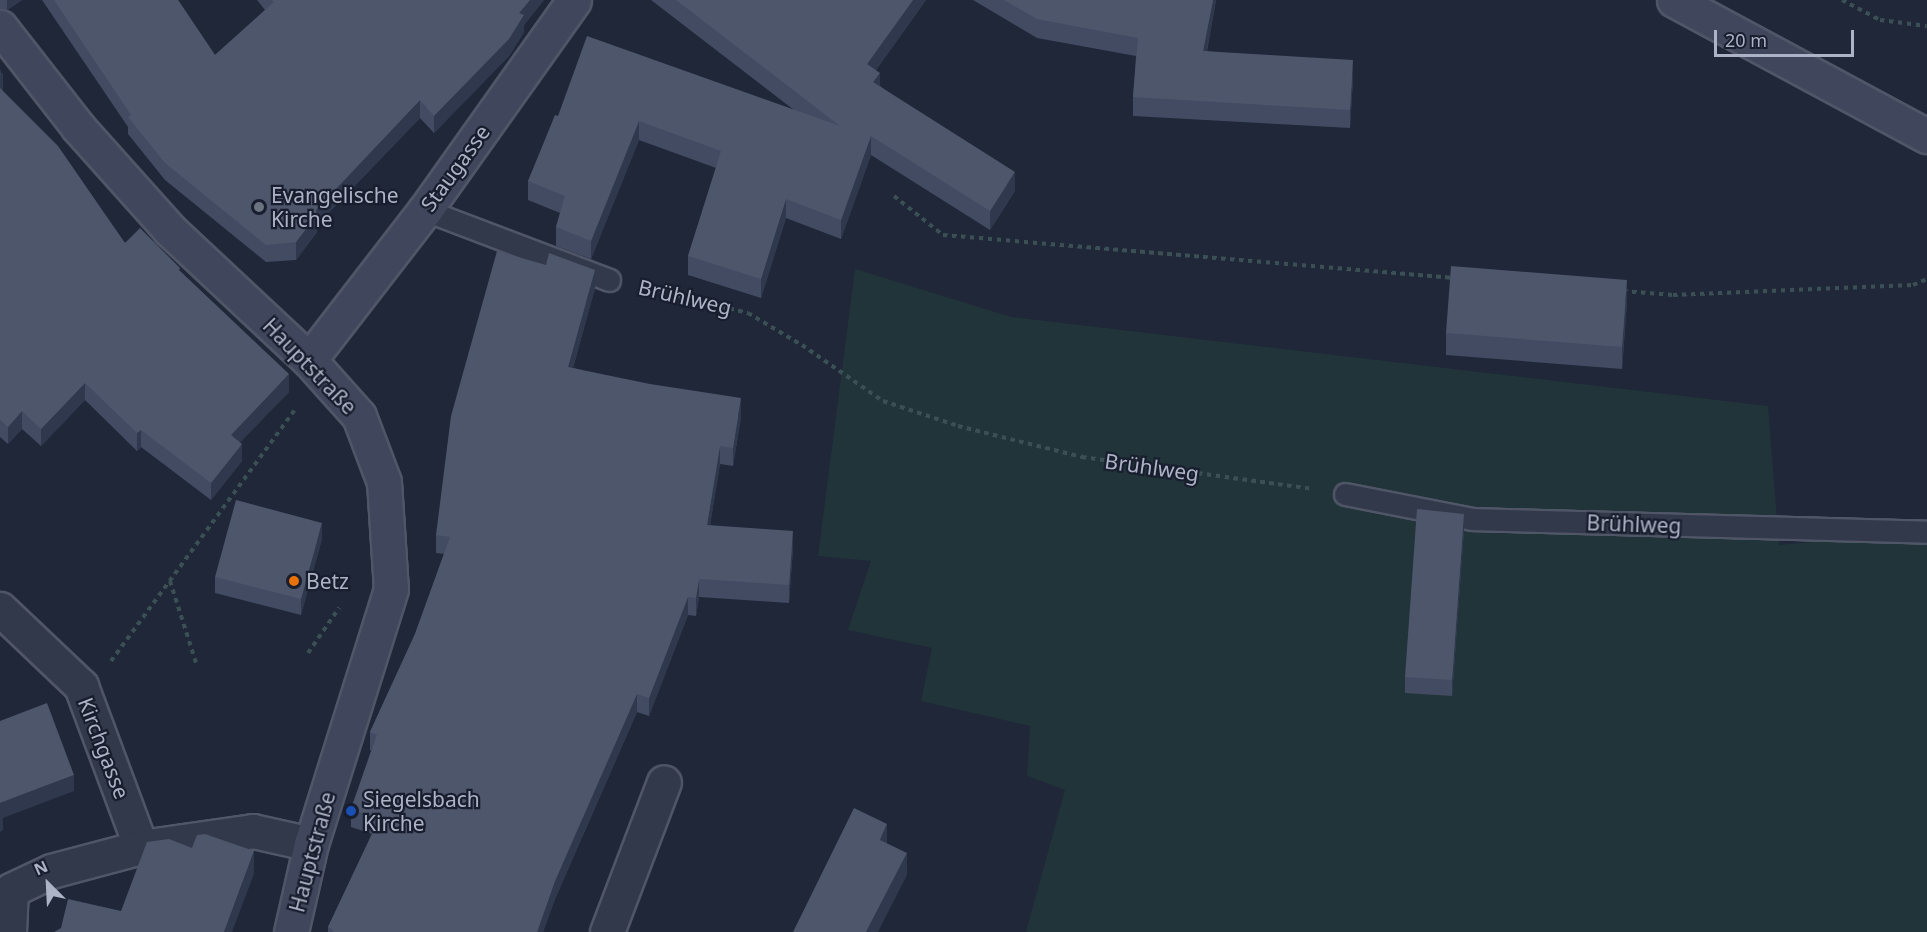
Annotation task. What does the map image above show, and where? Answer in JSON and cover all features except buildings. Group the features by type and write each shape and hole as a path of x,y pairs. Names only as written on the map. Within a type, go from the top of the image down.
{"main road":[{"name":"Staugasse","path":"315,367 574,0"},
{"path":"1674,0 1927,136"},
{"name":"Hauptstraße","path":"0,27 78,127 170,230 315,367 359,416 384,482 391,589 311,844 291,932"}],"street":[{"name":"Kirchgasse","path":"0,609 81,686 141,846"},
{"path":"607,932 664,782"},
{"path":"9,932 6,889 51,871 141,846 254,831 311,844"}],"lane":[{"name":"Brühlweg","path":"425,210 609,280"},
{"name":"Brühlweg","path":"1345,494 1472,519 1927,532"}],"path":[{"path":"1842,0 1880,20 1927,26"},
{"path":"894,196 944,235 1462,278"},
{"path":"1615,290 1673,295 1913,285 1927,279"},
{"name":"Brühlweg","path":"609,280 748,313 802,345 883,401 958,426 1082,457 1345,494"},
{"path":"81,686 103,672 170,580 315,367"},
{"path":"170,580 196,663"},
{"path":"308,653 343,599"}],"shaded area":[{"path":"855,269 1011,317 1768,406 1779,545 1927,531 1927,932 1026,932 1065,790 1027,776 1030,726 921,701 932,648 848,630 871,561 818,556"}],"place":[{"name":"Evangelische Kirche","path":"259,207"},
{"name":"Betz","path":"294,581"},
{"name":"Siegelsbach Kirche","path":"351,811"}]}
